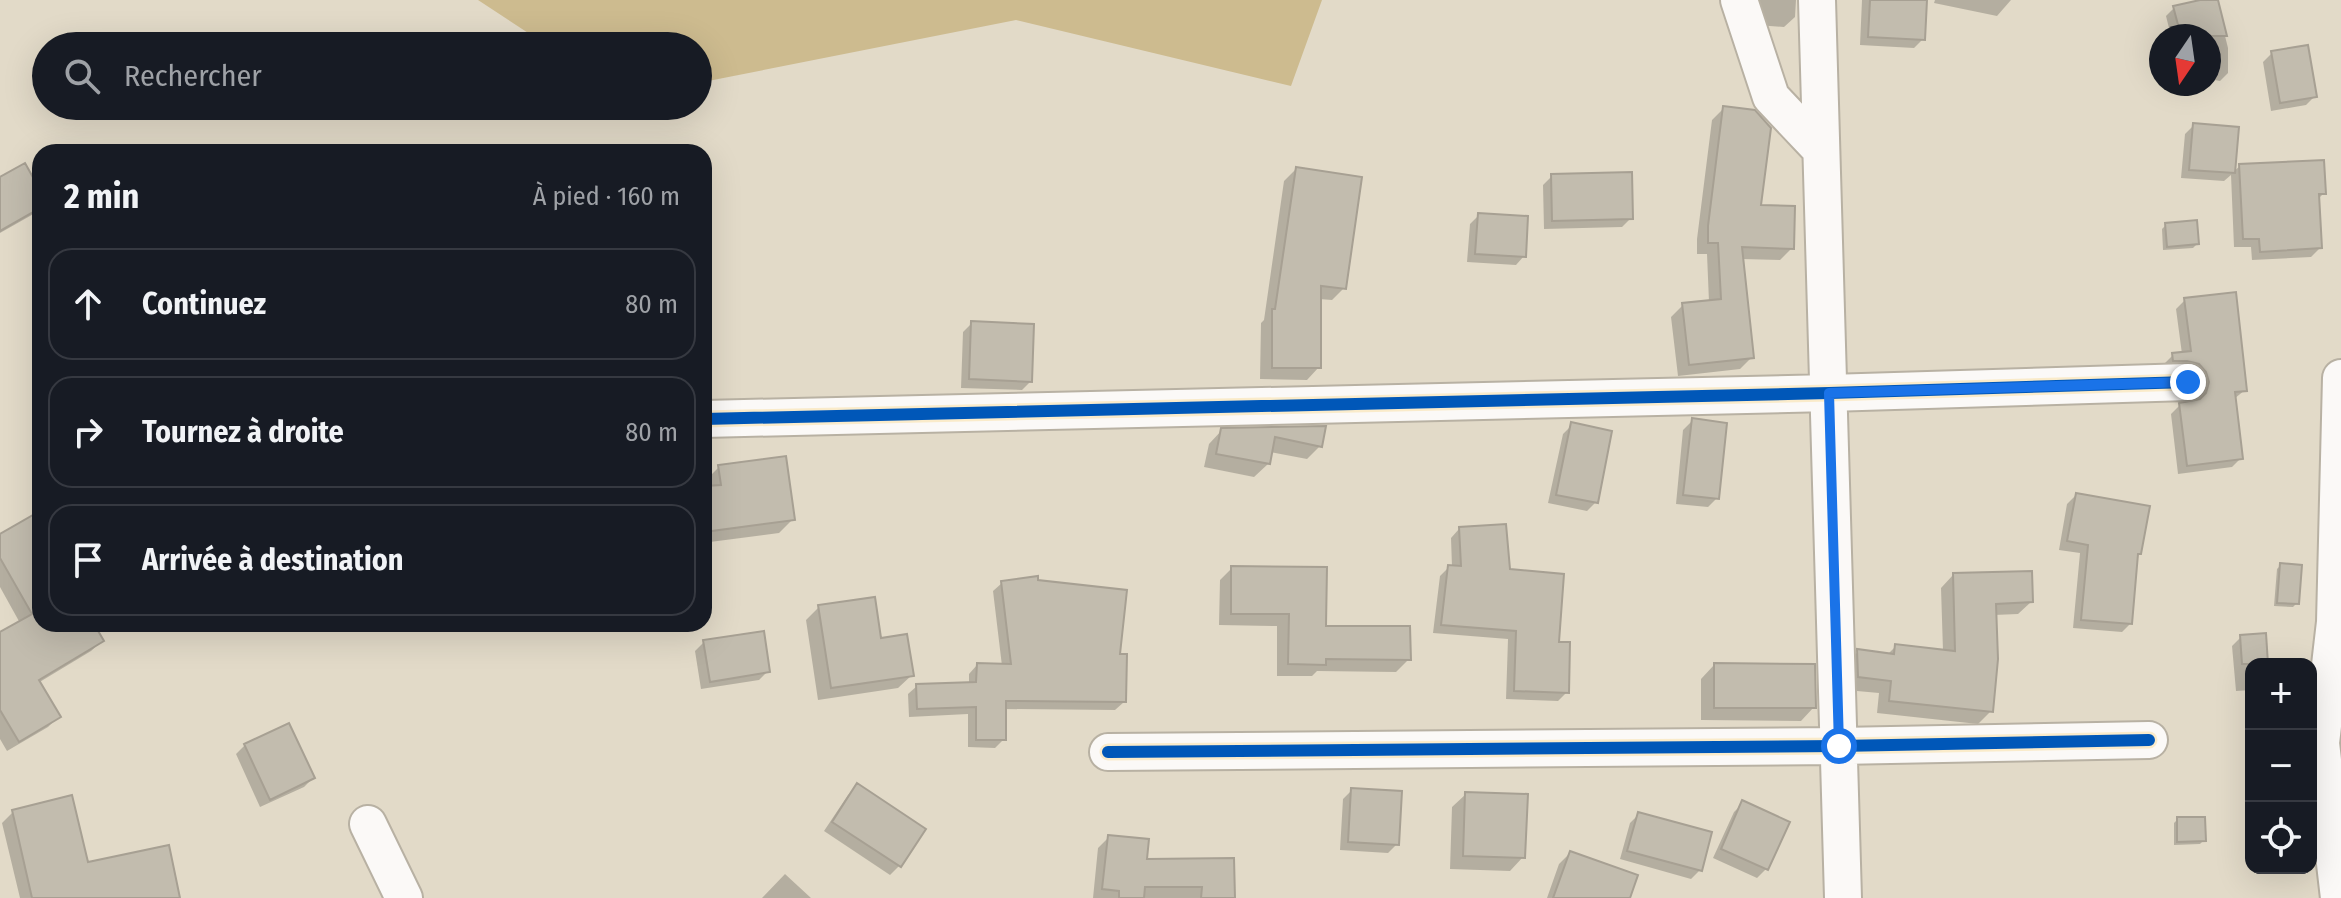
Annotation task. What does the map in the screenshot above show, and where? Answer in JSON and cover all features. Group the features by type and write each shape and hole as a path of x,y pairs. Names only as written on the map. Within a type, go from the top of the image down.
{"street":[{"path":"1739,0 1771,97 1821,150"},
{"path":"1817,0 1843,898"},
{"path":"2339,898 2321,743 2335,622 2341,378"},
{"path":"712,419 2188,382"},
{"path":"1108,752 1839,746 2149,740"},
{"path":"368,824 404,898"}],"shaded area":[{"path":"478,0 1322,0 1291,86 1016,20 712,80 712,32 527,32"}],"building":[{"path":"1870,0 1927,0 1925,40 1868,37"},
{"path":"2218,0 2227,36 2221,36 2221,24 2178,24 2173,6"},
{"path":"2308,45 2317,97 2280,103 2271,51"},
{"path":"1723,106 1755,110 1771,128 1761,205 1795,206 1794,249 1742,247 1754,358 1689,365 1682,303 1721,299 1718,243 1708,243 1708,226"},
{"path":"2193,123 2239,127 2235,173 2189,170"},
{"path":"2324,160 2326,194 2319,194 2322,248 2260,252 2259,239 2243,239 2239,164"},
{"path":"25,163 32,176 32,213 0,231 0,177"},
{"path":"1296,167 1362,177 1346,289 1321,286 1321,368 1272,368 1272,309 1275,309"},
{"path":"1632,172 1633,219 1552,221 1551,174"},
{"path":"1478,213 1528,216 1526,257 1475,254"},
{"path":"2197,220 2199,244 2167,247 2165,223"},
{"path":"2236,292 2247,391 2235,392 2243,459 2187,466 2179,403 2200,399 2206,393 2209,382 2199,364 2173,361 2172,353 2191,351 2184,298"},
{"path":"971,321 1034,324 1032,382 969,379"},
{"path":"1692,418 1727,423 1719,499 1683,495"},
{"path":"1571,422 1612,431 1598,503 1556,495"},
{"path":"1326,426 1322,447 1275,437 1270,464 1216,454 1221,428"},
{"path":"786,456 795,520 712,531 712,486 721,485 718,465"},
{"path":"2076,493 2150,506 2141,554 2138,554 2132,624 2081,620 2088,545 2067,541"},
{"path":"32,516 32,614 0,558 0,534"},
{"path":"1506,524 1510,569 1564,574 1559,642 1570,642 1569,693 1514,691 1516,631 1441,625 1448,565 1461,566 1459,527"},
{"path":"2280,563 2302,565 2299,604 2277,603"},
{"path":"1231,566 1327,567 1326,626 1410,626 1411,660 1326,659 1326,665 1288,664 1289,614 1231,614"},
{"path":"2032,571 2033,602 1996,604 1998,659 1993,712 1889,701 1891,681 1858,677 1857,649 1894,654 1895,644 1955,651 1953,573"},
{"path":"1038,576 1038,580 1127,590 1120,654 1127,654 1126,702 1006,701 1006,740 976,740 976,707 917,709 916,684 976,682 977,663 1011,664 1001,581"},
{"path":"875,597 881,638 907,634 914,676 831,688 818,605"},
{"path":"32,614 32,632 99,632 104,641 39,680 61,717 19,742 0,710 0,632"},
{"path":"764,631 770,672 710,682 703,640"},
{"path":"2266,633 2268,658 2245,658 2245,664 2242,664 2240,635"},
{"path":"1714,663 1815,664 1816,708 1714,708"},
{"path":"289,723 315,778 270,800 244,744"},
{"path":"857,783 926,829 901,867 832,822"},
{"path":"1351,788 1402,791 1399,845 1348,842"},
{"path":"1465,792 1528,794 1525,858 1463,856"},
{"path":"72,795 88,862 169,845 180,898 32,898 12,810"},
{"path":"1742,800 1790,822 1768,870 1721,849"},
{"path":"1638,812 1712,832 1702,871 1627,851"},
{"path":"2177,817 2205,817 2206,841 2177,842"},
{"path":"1108,835 1149,839 1147,859 1234,858 1235,898 1201,898 1202,887 1145,887 1144,898 1119,898 1119,891 1102,889"},
{"path":"1570,851 1638,875 1630,898 1553,898"}],"cycle path":[{"path":"712,419 2188,382"},
{"path":"1108,752 1839,746 2149,740"}],"route":[{"path":"1839,746 1829,393 2188,382"}]}
